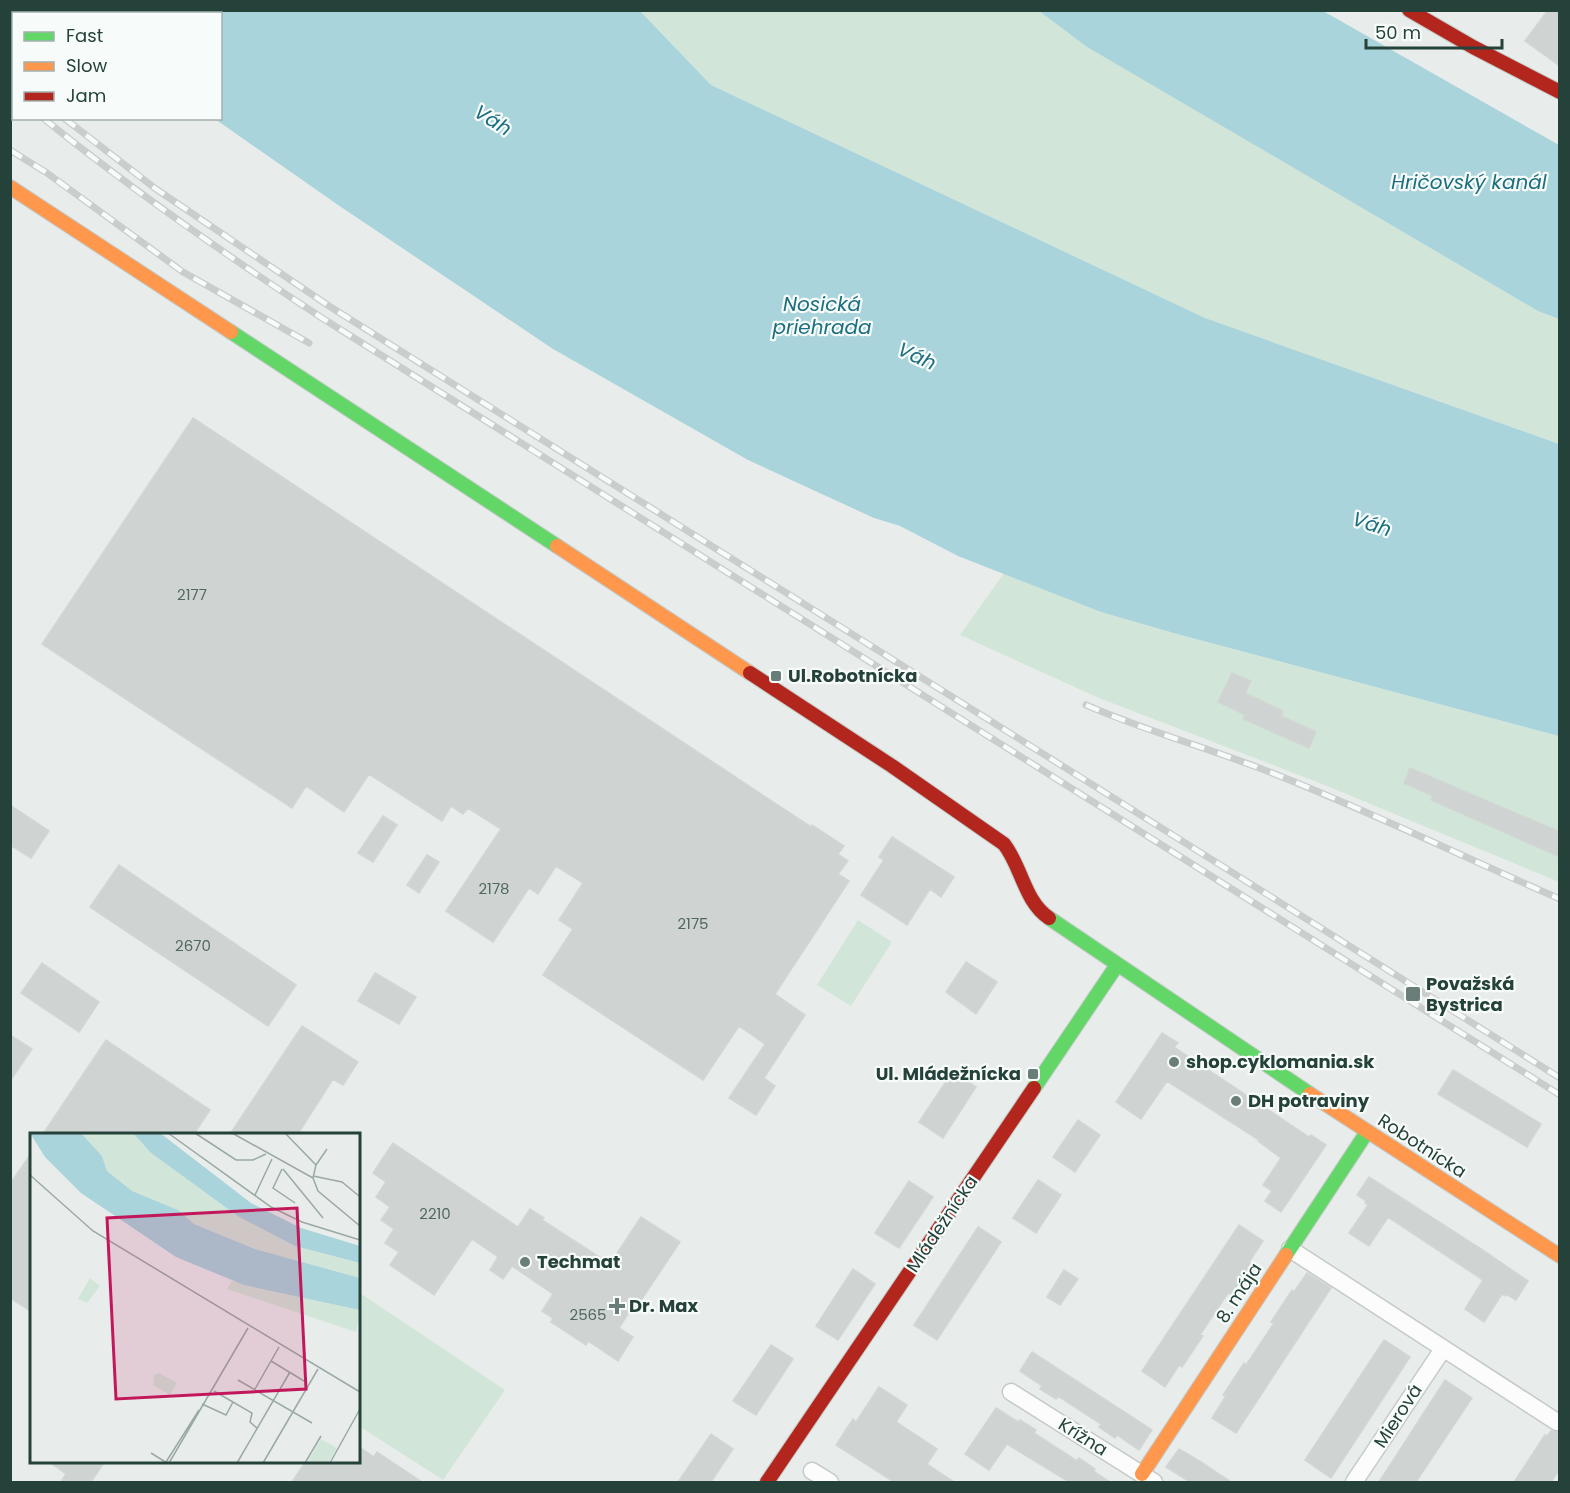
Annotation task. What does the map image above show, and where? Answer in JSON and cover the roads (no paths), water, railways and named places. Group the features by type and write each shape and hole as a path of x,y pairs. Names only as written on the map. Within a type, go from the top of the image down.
{"street":[{"path":"1409,10 1473,47 1560,92"},
{"name":"Robotnícka","path":"10,187 864,747 995,838 1012,853 1032,900 1040,912 1367,1132 1560,1256"},
{"name":"Mládežnícka","path":"767,1482 1117,965"},
{"name":"8. mája","path":"1148,1478 1290,1249 1367,1132"},
{"path":"1290,1249 1557,1422"},
{"name":"Mierová","path":"1354,1482 1443,1349"},
{"name":"Krížna","path":"1011,1392 1148,1478"},
{"path":"812,1471 830,1482"}],"water":[{"name":"Nosická priehrada","path":"640,11 711,85 1205,318 1559,444 1559,736 1101,612 958,556 900,526 874,518 748,460 553,349 341,207 216,120 222,120 222,12 72,12"},
{"name":"Hričovský kanál","path":"1039,11 1323,11 1559,145 1559,319 1538,311 1087,47"}],"railway":[{"path":"46,120 180,221 322,318 1560,1095"},
{"path":"67,120 156,189 329,306 1560,1078"},
{"path":"10,150 47,173 183,272 309,343"},
{"path":"1086,705 1300,784 1560,899"}],"place":[{"name":"Ul.Robotnícka","path":"776,676"},
{"name":"Považská Bystrica","path":"1413,994"},
{"name":"shop.cyklomania.sk","path":"1174,1062"},
{"name":"Ul. Mládežnícka","path":"1033,1074"},
{"name":"DH potraviny","path":"1236,1101"},
{"name":"Techmat","path":"525,1262"},
{"name":"Dr. Max","path":"617,1306"}],"water label":[{"name":"Váh","path":"493,120"},
{"name":"Váh","path":"917,356"},
{"name":"Váh","path":"1372,524"}]}
